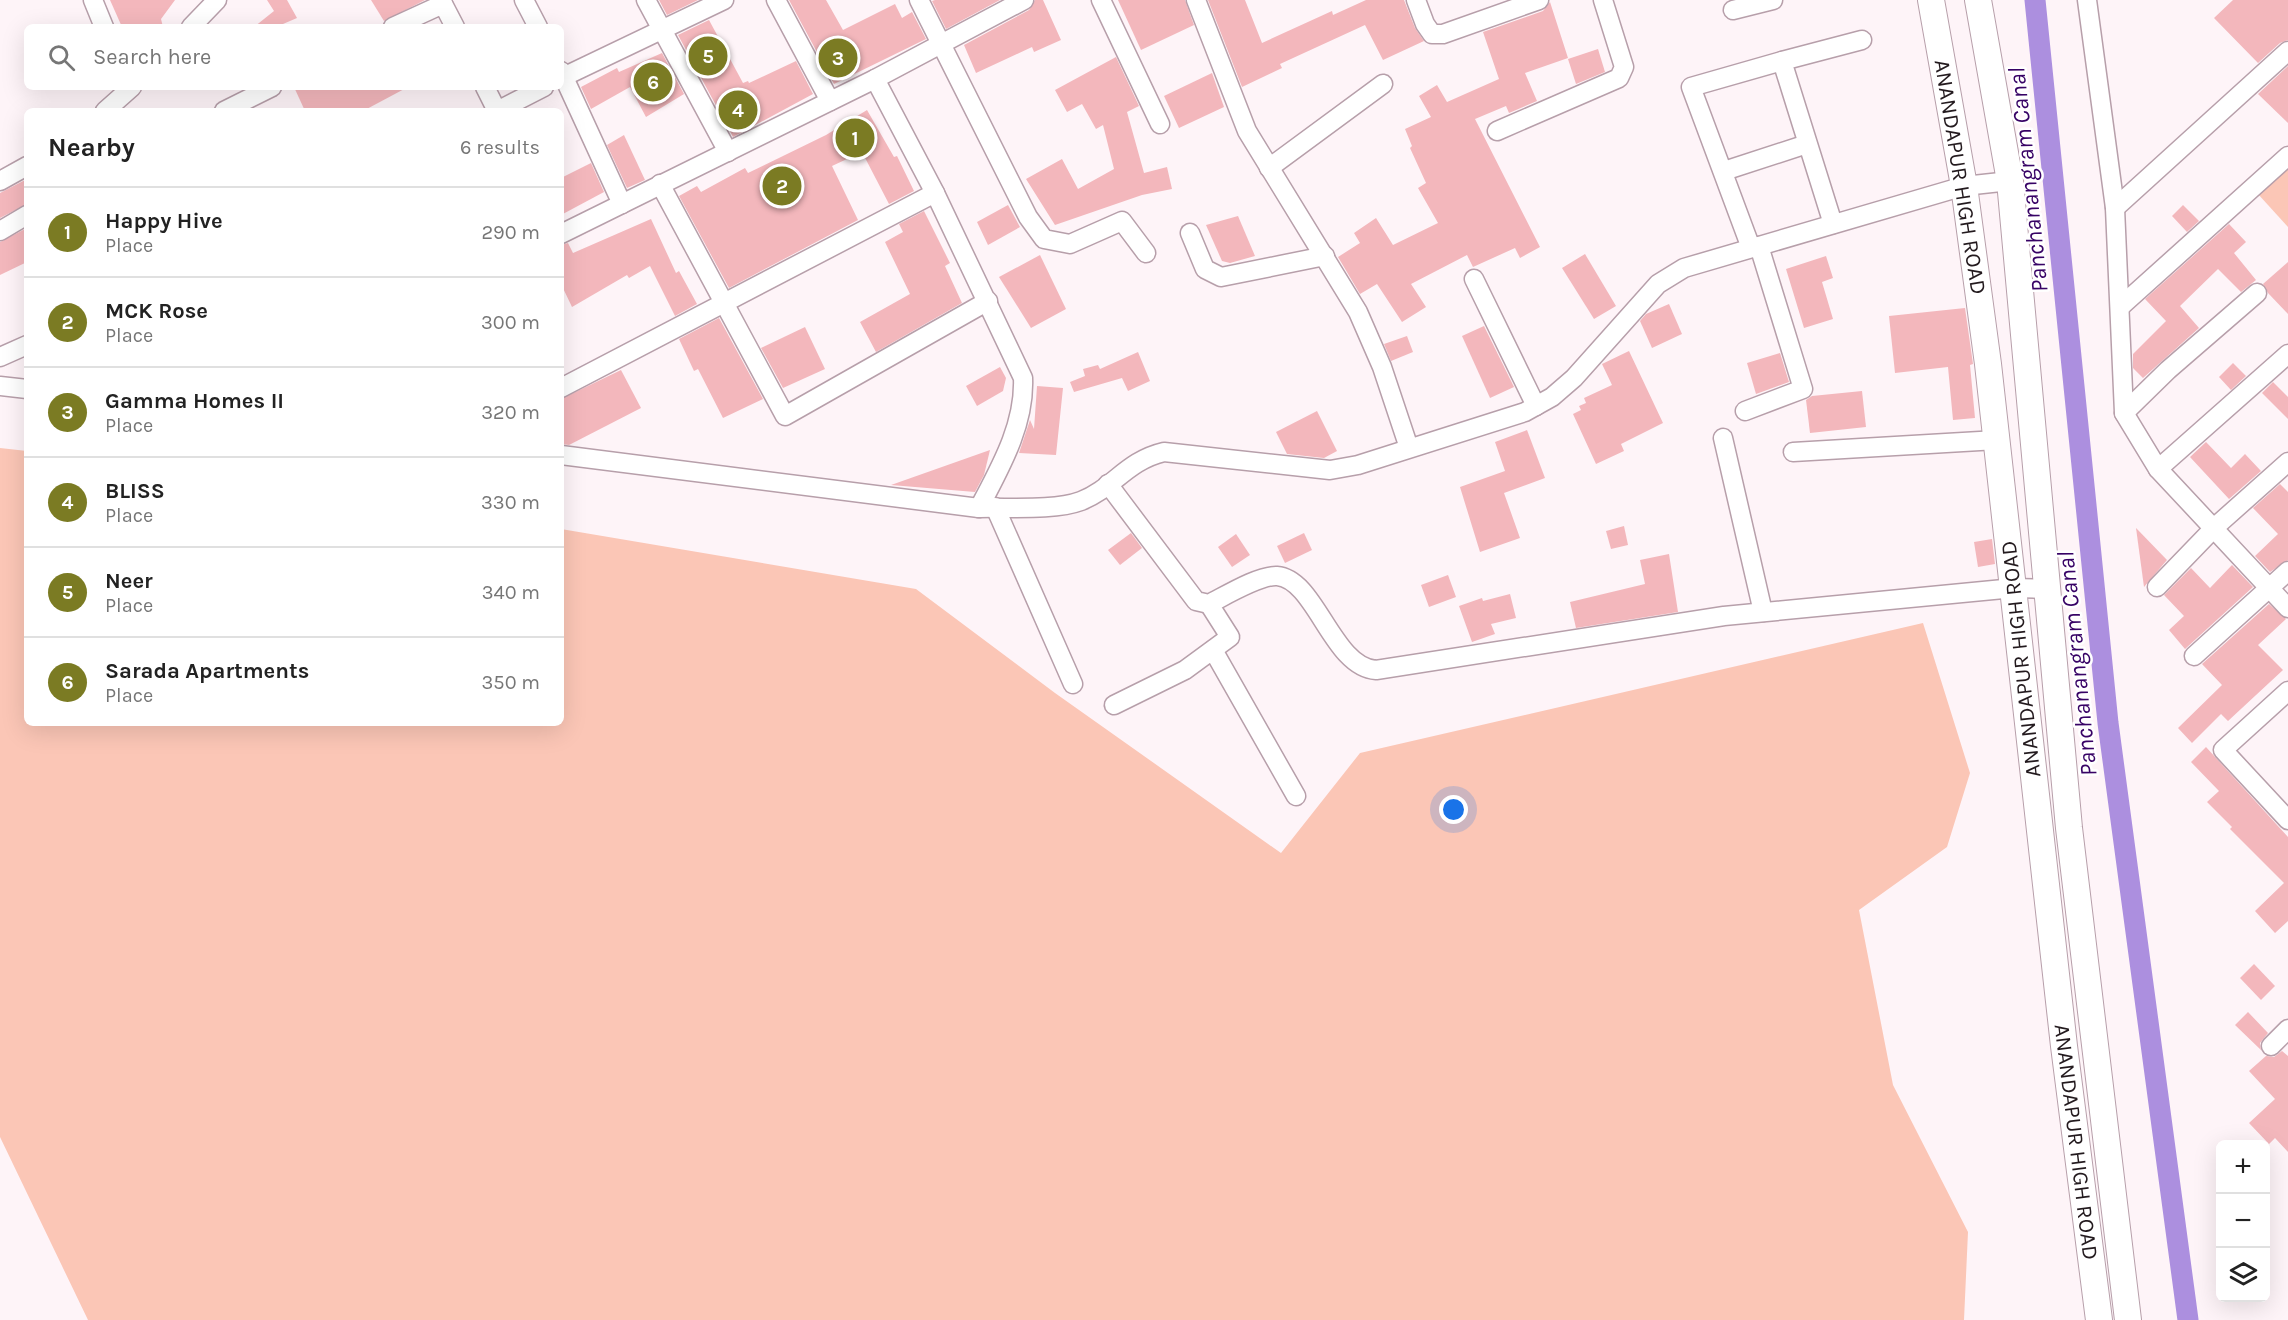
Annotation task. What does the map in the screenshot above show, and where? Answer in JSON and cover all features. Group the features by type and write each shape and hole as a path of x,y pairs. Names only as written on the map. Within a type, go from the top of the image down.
{"main road":[{"name":"ANANDAPUR HIGH ROAD","path":"1931,0 1964,186 1997,440 2063,1035 2098,1320"},
{"name":"ANANDAPUR HIGH ROAD","path":"1978,0 2010,181 2069,828 2128,1320"}],"street":[{"path":"93,0 104,24"},
{"path":"524,0 536,24"},
{"path":"646,0 728,152"},
{"path":"564,74 662,31 724,0"},
{"path":"776,0 830,101"},
{"path":"919,0 1028,217 1044,239 1070,244 1122,221 1146,253"},
{"path":"564,233 874,79 1024,0"},
{"path":"1101,0 1160,123"},
{"path":"1197,0 1247,131 1358,312 1382,367 1409,448"},
{"path":"1416,0 1425,24 1432,34 1443,34 1539,0"},
{"path":"1497,131 1619,78 1623,73 1603,0"},
{"path":"1733,10 1773,0"},
{"path":"2086,0 2115,208 2124,413 2158,469 2215,527 2288,608"},
{"path":"193,24 211,2"},
{"path":"399,24 442,2 453,24"},
{"path":"1745,411 1803,389 1755,247 1691,87 1862,40"},
{"path":"2115,208 2288,51"},
{"path":"1782,61 1833,224"},
{"path":"564,79 622,204"},
{"path":"874,79 935,193 1023,378 1023,398 1011,441 987,508 1073,684"},
{"path":"1269,168 1383,84"},
{"path":"108,108 129,90"},
{"path":"230,108 266,90"},
{"path":"486,90 496,108"},
{"path":"503,108 538,90"},
{"path":"1724,171 1808,144"},
{"path":"2120,307 2288,156"},
{"path":"0,181 24,168"},
{"path":"564,455 987,508 1048,506 1080,501 1108,484 1144,457 1164,452 1330,470 1525,412 1552,397 1574,378 1658,284 1684,268 1964,186 2010,181"},
{"path":"660,184 785,416 988,301"},
{"path":"564,386 935,193"},
{"path":"0,231 24,216"},
{"path":"1190,233 1205,269 1221,277 1325,256"},
{"path":"1474,279 1536,406"},
{"path":"2124,413 2168,370 2257,292"},
{"path":"0,357 24,346"},
{"path":"2158,469 2288,354"},
{"path":"0,386 24,389"},
{"path":"1723,438 1763,612"},
{"path":"1793,452 1997,440"},
{"path":"2157,587 2215,527 2288,462"},
{"path":"1108,484 1196,601 1209,604 1249,584 1276,576 1294,581 1350,657 1365,669 1376,670 1763,612 2014,588 2048,589"},
{"path":"2194,656 2288,571"},
{"path":"1114,705 1185,670 1230,637 1209,604"},
{"path":"1213,650 1296,796"},
{"path":"2288,691 2223,750 2288,820"},
{"path":"2271,1046 2288,1029"}],"shaded area":[{"path":"2288,169 2288,227 2258,194"},
{"path":"0,448 24,451 24,726 564,726 564,530 916,589 1055,693 1281,853 1360,753 1923,623 1970,773 1947,847 1859,910 1893,1085 1968,1232 1964,1320 88,1320 0,1137"}],"building":[{"path":"110,0 175,0 161,19 162,24 121,24"},
{"path":"267,0 287,0 297,18 283,24 258,24 274,11"},
{"path":"371,0 425,0 384,21"},
{"path":"659,0 698,0 667,15"},
{"path":"789,0 826,0 843,30 895,4 902,18 912,12 926,39 834,84"},
{"path":"1000,0 946,29 932,1"},
{"path":"1035,0 1043,0 1061,40 1034,52 1032,47 976,73 964,45 1029,10"},
{"path":"1118,0 1185,0 1194,25 1141,50"},
{"path":"1208,0 1245,0 1262,43 1332,11 1333,15 1366,0 1404,0 1415,28 1424,41 1383,60 1365,25 1280,64 1282,68 1242,87"},
{"path":"2233,0 2288,0 2288,40 2280,43 2258,63 2214,18"},
{"path":"1550,2 1568,58 1525,73 1537,101 1509,113 1506,106 1475,119 1540,247 1520,258 1515,248 1473,267 1467,255 1411,284 1426,307 1402,322 1377,284 1360,294 1338,257 1360,243 1354,233 1376,218 1393,245 1438,223 1418,188 1426,183 1410,148 1412,146 1405,129 1431,117 1419,96 1437,85 1447,102 1499,79 1483,32 1543,11"},
{"path":"709,20 743,83 748,81 749,83 796,61 813,94 733,137 678,35"},
{"path":"1598,49 1605,72 1576,84 1568,59"},
{"path":"662,53 684,94 646,117 630,87 591,109 581,87 617,68 619,72"},
{"path":"1116,57 1139,106 1127,112 1144,173 1167,167 1172,189 1142,195 1055,225 1026,179 1062,159 1078,189 1114,169 1103,125 1096,129 1082,104 1067,112 1055,90"},
{"path":"2288,66 2288,123 2258,94"},
{"path":"1212,73 1224,107 1179,128 1164,96"},
{"path":"295,90 402,90 369,108 304,108"},
{"path":"867,110 894,157 897,156 914,191 889,204 862,152 832,166 858,220 729,288 679,196 697,186 701,192 745,168 748,173 826,135"},
{"path":"624,135 645,180 627,188 607,145"},
{"path":"591,163 604,192 564,213 564,176"},
{"path":"24,181 24,206 0,218 0,193"},
{"path":"1008,205 1020,227 988,245 977,222"},
{"path":"2183,205 2199,221 2187,232 2172,216"},
{"path":"924,211 950,263 945,266 962,303 876,352 860,322 910,294 885,242 903,232 899,224"},
{"path":"1238,216 1255,256 1230,263 1222,261 1206,225"},
{"path":"651,219 676,273 679,271 697,304 675,316 650,266 629,278 627,275 572,307 564,290 564,244 568,243 573,253"},
{"path":"2229,224 2246,242 2234,253 2256,280 2241,292 2218,269 2180,306 2199,328 2143,378 2133,368 2133,354 2166,321 2145,299"},
{"path":"24,230 24,263 0,275 0,242"},
{"path":"1585,254 1616,306 1594,319 1562,268"},
{"path":"1040,255 1066,309 1031,328 999,277"},
{"path":"1826,256 1833,278 1822,282 1833,319 1804,328 1786,269"},
{"path":"2288,262 2288,314 2268,293 2263,284"},
{"path":"1669,304 1682,334 1652,348 1640,321 1646,314"},
{"path":"1965,308 1973,364 1970,365 1975,418 1953,420 1948,367 1895,373 1889,316"},
{"path":"719,318 763,399 723,418 698,369 694,371 679,339"},
{"path":"1484,326 1514,387 1490,398 1462,336"},
{"path":"805,327 825,369 783,388 761,348"},
{"path":"1407,336 1413,352 1391,361 1384,344"},
{"path":"1629,351 1663,423 1621,444 1624,451 1596,464 1573,414 1581,410 1579,406 1586,403 1584,398 1612,385 1602,364"},
{"path":"1138,352 1150,381 1128,391 1122,378 1074,392 1070,382 1085,376 1083,369 1098,365 1100,369"},
{"path":"1780,353 1789,382 1756,394 1747,363"},
{"path":"2233,363 2246,376 2231,390 2219,377"},
{"path":"1000,367 1006,378 1003,391 977,406 966,386"},
{"path":"621,370 641,408 569,445 564,444 564,398"},
{"path":"2273,382 2288,397 2288,419 2262,393"},
{"path":"1037,386 1063,388 1056,455 1019,453 1030,420 1034,429"},
{"path":"1862,391 1866,427 1810,433 1806,400 1812,396"},
{"path":"1317,411 1337,451 1324,458 1287,454 1276,432"},
{"path":"1527,430 1545,478 1504,493 1520,538 1480,552 1460,487 1505,471 1495,442"},
{"path":"2206,442 2231,468 2245,454 2261,471 2229,499 2190,457"},
{"path":"990,450 984,475 975,492 891,485"},
{"path":"2280,484 2288,492 2288,560 2270,572 2255,556 2278,534 2253,508"},
{"path":"1624,526 1628,545 1611,549 1606,531"},
{"path":"2136,528 2167,560 2144,587"},
{"path":"1131,533 1142,548 1120,565 1108,550"},
{"path":"1304,533 1312,550 1285,563 1277,546"},
{"path":"1236,534 1250,555 1232,567 1218,547"},
{"path":"1992,539 1995,564 1978,567 1974,542"},
{"path":"1669,554 1678,612 1576,628 1570,602 1645,584 1640,560"},
{"path":"2232,565 2253,587 2185,649 2169,630 2184,616 2164,595 2191,568 2210,588"},
{"path":"1448,575 1456,597 1429,607 1421,585"},
{"path":"1510,594 1516,618 1491,624 1495,634 1472,642 1459,606 1482,598 1483,601"},
{"path":"2269,604 2286,619 2258,645 2283,670 2228,721 2221,714 2192,743 2178,728 2222,685 2202,664"},
{"path":"2206,747 2288,837 2288,921 2275,933 2255,911 2284,883 2230,829 2232,827 2207,802 2219,791 2191,762"},
{"path":"2254,964 2275,986 2261,1000 2240,978"},
{"path":"2248,1012 2268,1033 2260,1043 2261,1050 2235,1025"},
{"path":"2282,1051 2288,1056 2288,1152 2275,1138 2270,1143 2270,1140 2265,1140 2249,1123 2275,1099 2249,1071 2266,1056 2274,1057"}],"waterway":[{"name":"Panchanangram Canal","path":"2035,0 2108,723 2188,1320"}],"place":[{"name":"Neer","path":"708,56"},
{"name":"Gamma Homes II","path":"838,58"},
{"name":"Sarada Apartments","path":"653,82"},
{"name":"BLISS","path":"738,110"},
{"name":"Happy Hive","path":"855,138"},
{"name":"MCK Rose","path":"782,186"}]}
